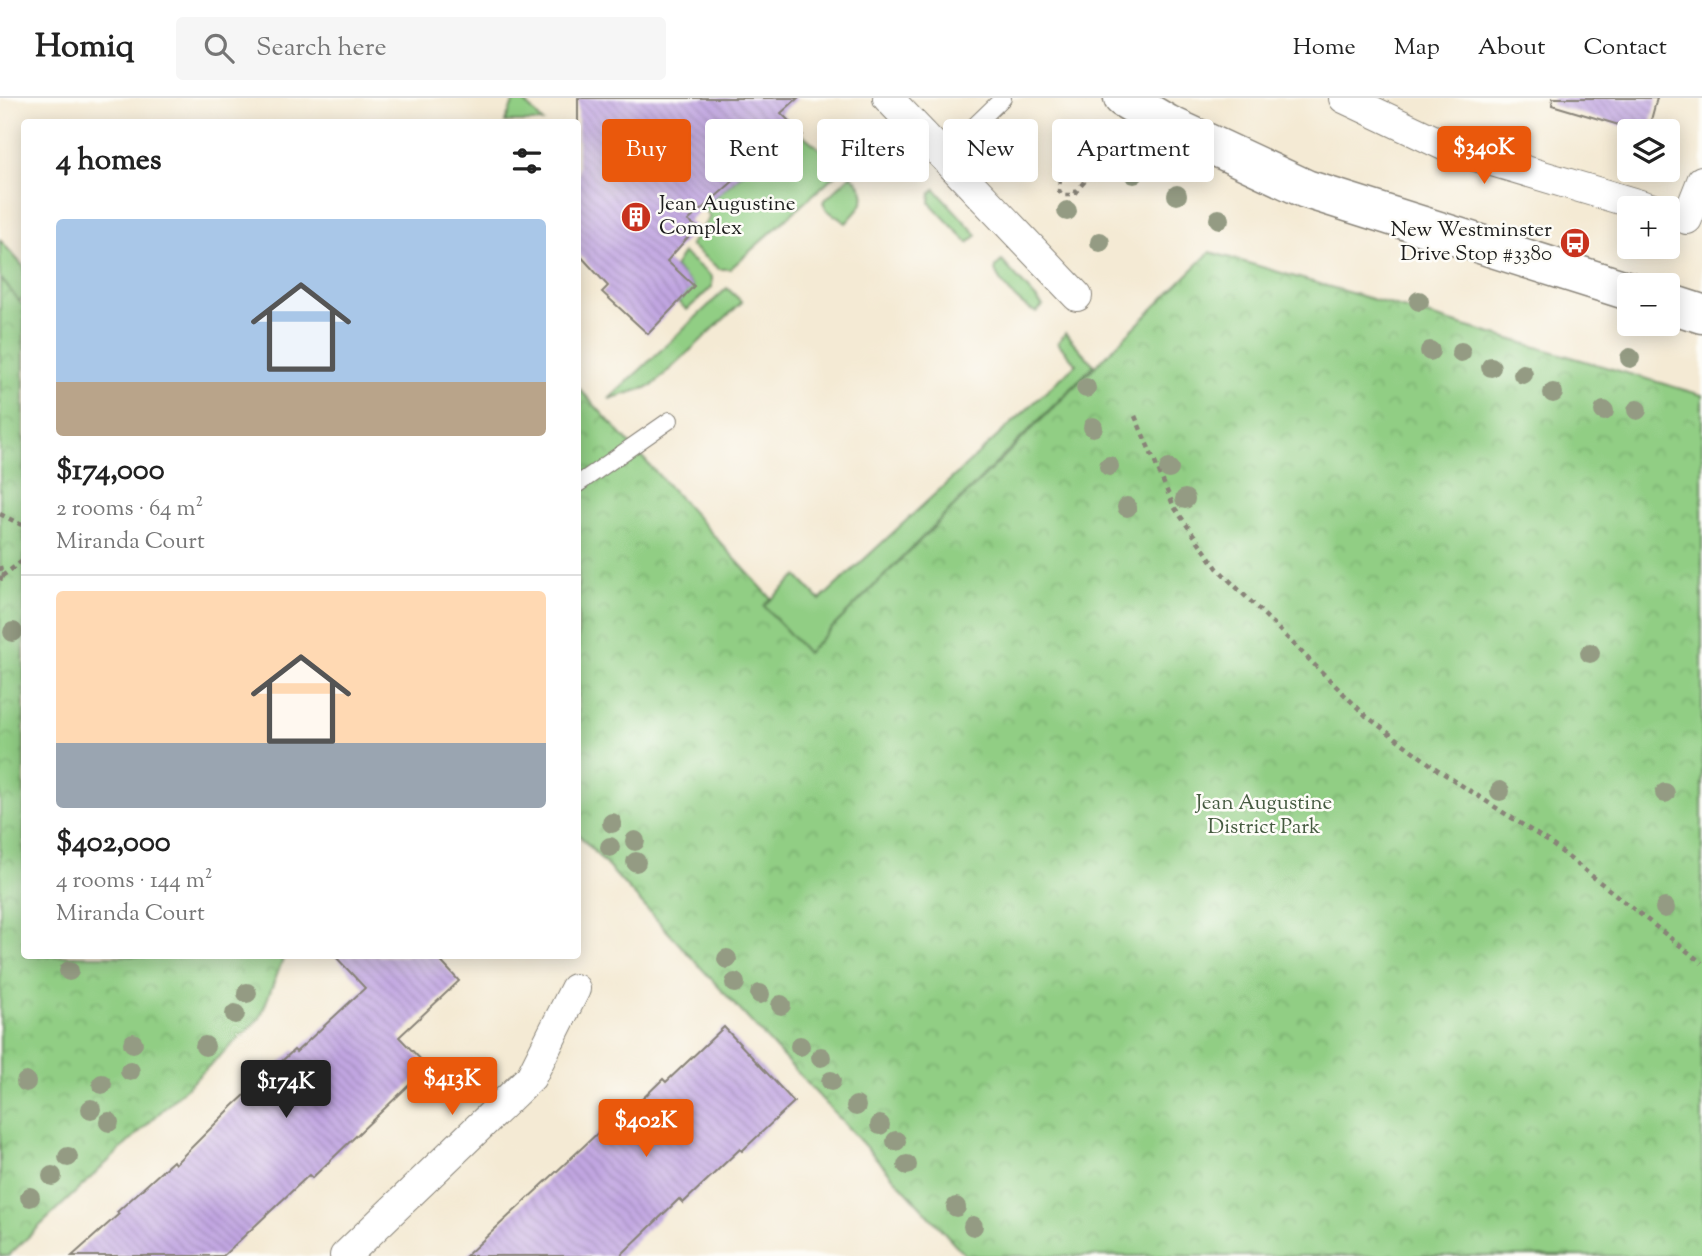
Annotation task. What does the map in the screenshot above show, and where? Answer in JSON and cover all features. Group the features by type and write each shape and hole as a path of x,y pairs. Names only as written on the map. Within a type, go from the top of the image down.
{"street":[{"path":"888,98 943,156"},
{"path":"1123,98 1167,124 1306,189 1617,287"},
{"path":"1344,98 1452,149 1617,198"},
{"path":"1686,219 1702,181"},
{"path":"968,182 1077,296"},
{"path":"1680,307 1702,313"},
{"path":"345,1256 531,1077 575,989"}],"lane":[{"path":"981,119 1003,98"},
{"path":"581,482 670,420"}],"path":[{"path":"1080,152 1084,182 1073,195 1063,195 1059,191 1060,178 1067,170 1069,160 1080,152"},
{"path":"1135,416 1174,507 1217,568 1366,716 1438,770 1549,842 1702,963"},
{"path":"0,514 21,524"},
{"path":"1,578 21,562"},
{"path":"0,566 1,578"}],"green space":[{"path":"515,98 521,98 540,119 506,119"},
{"path":"803,135 817,147 817,182 827,182 730,269 719,269 690,245 710,217 703,208 732,182 803,182"},
{"path":"844,182 858,182 864,195 861,205 846,223 827,210 823,202"},
{"path":"935,189 977,235 968,243 930,203 931,193"},
{"path":"0,240 21,264 21,300 16,305 0,284"},
{"name":"Jean Augustine District Park","path":"1210,252 1702,395 1702,1256 966,1256 581,837 581,390 771,598 764,606 807,653"},
{"path":"683,253 712,277 712,287 687,310 678,302 693,286 674,267"},
{"path":"1002,261 1043,306 1037,312 1018,300 999,279 995,267"},
{"path":"0,277 21,303 21,959 283,959 260,1018 8,1256 0,1256"},
{"path":"727,288 742,302 652,386 609,399"},
{"path":"1065,333 1094,365 807,653 764,606 797,576 820,600 1076,364 1058,343"}],"building":[{"name":"Jean Augustine Complex","path":"578,98 798,98 781,113 787,119 705,119 705,182 732,182 688,221 697,227 667,261 694,286 648,334 602,292 608,286 581,256 581,119 578,119"},
{"path":"1553,98 1657,98 1651,119 1617,119 1617,124 1552,105"},
{"path":"338,959 439,959 459,981 399,1037 428,1067 312,1178 309,1175 223,1256 72,1256 173,1161 175,1164 294,1050 296,1052 365,988"},
{"path":"724,1027 794,1102 742,1151 740,1149 683,1203 679,1199 620,1256 466,1256 601,1130 605,1135 663,1079 666,1082"}],"place":[{"name":"Jean Augustine Complex","path":"636,217"},
{"name":"New Westminster Drive Stop #3380","path":"1575,243"}]}
